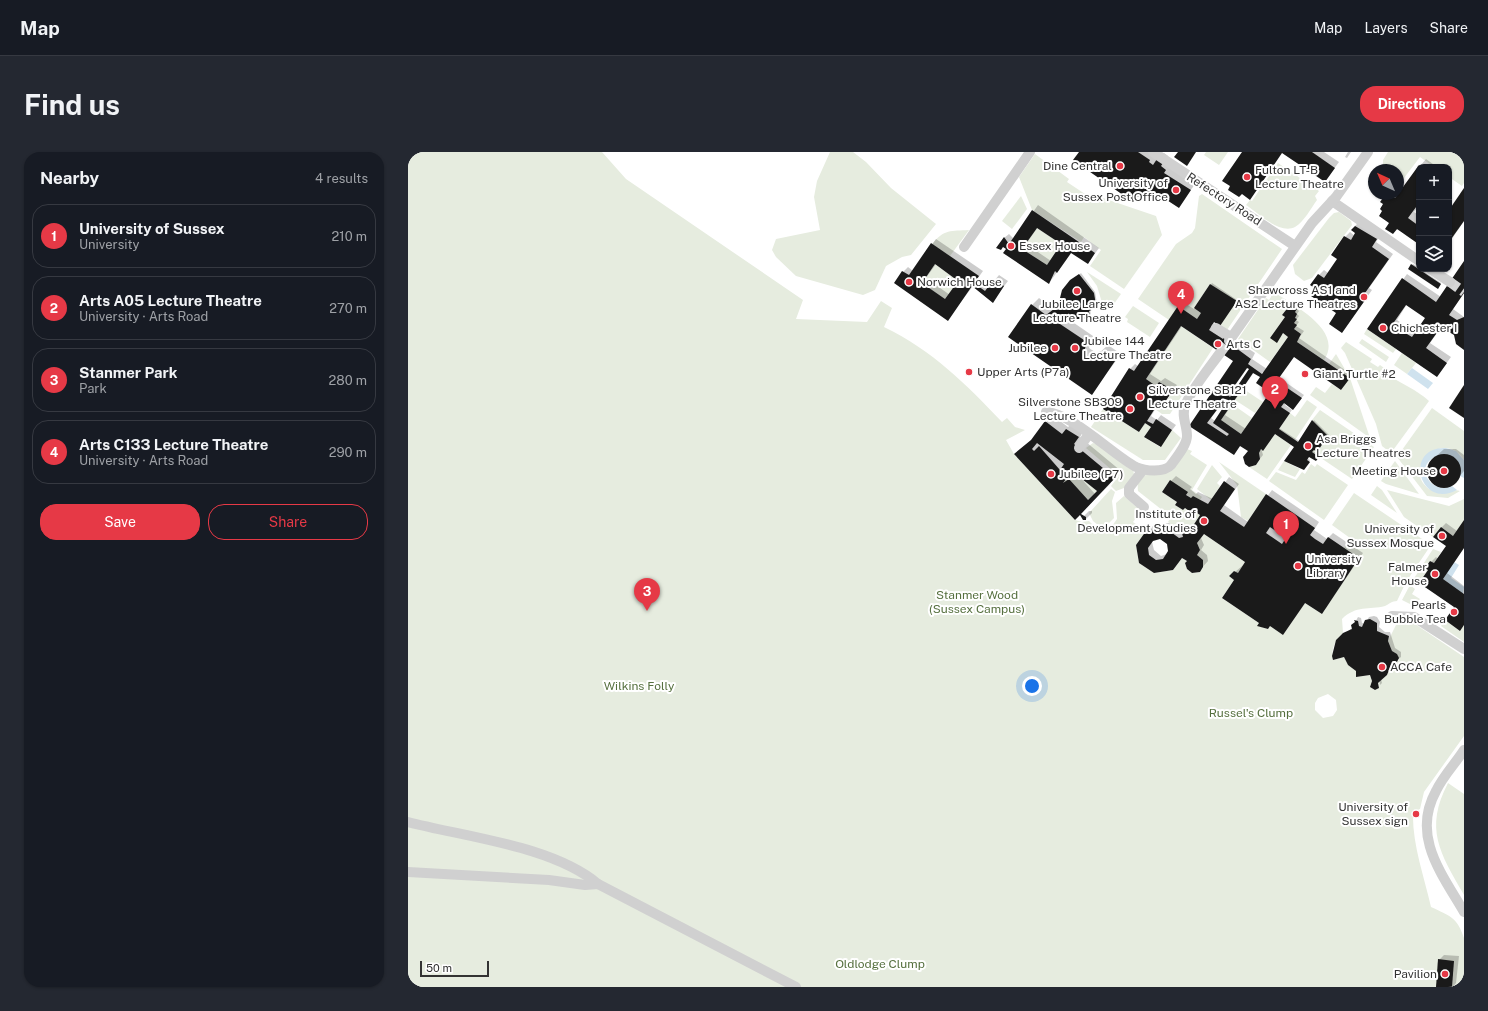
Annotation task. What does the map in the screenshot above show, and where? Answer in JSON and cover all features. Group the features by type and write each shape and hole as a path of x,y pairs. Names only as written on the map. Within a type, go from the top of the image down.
{"street":[{"path":"964,247 1030,152"},
{"name":"Refectory Road","path":"1153,152 1295,246"},
{"path":"1216,328 1230,339 1320,212 1332,201 1368,152"},
{"path":"1332,201 1416,259"},
{"path":"1435,272 1450,282"},
{"path":"1046,412 1059,415 1090,434 1135,467 1143,470 1165,469 1171,464 1186,439 1183,416 1186,404 1220,353"},
{"path":"1079,448 1090,434"},
{"path":"1143,470 1129,488 1130,494 1144,507"},
{"path":"1392,616 1414,617 1464,649"},
{"path":"1464,750 1436,790 1428,814 1427,834 1431,853 1449,888 1464,912"},
{"path":"408,822 519,847 569,866 588,876 598,884 796,987"},
{"path":"408,872 549,880 585,885 598,884"}],"green space":[{"path":"408,152 602,152 626,179 803,300 796,319 867,322 881,301 892,308 884,327 918,346 948,369 1002,422 1007,418 1015,427 1025,430 1006,440 1014,454 1075,520 1082,522 1089,521 1097,529 1112,526 1117,519 1116,503 1124,496 1141,511 1133,522 1146,531 1136,545 1139,563 1154,573 1173,570 1182,558 1187,561 1185,563 1187,569 1192,573 1200,572 1203,567 1203,560 1197,555 1200,550 1197,543 1204,534 1245,562 1238,573 1234,571 1229,576 1234,580 1222,598 1259,623 1258,626 1268,629 1270,626 1283,635 1305,603 1322,614 1359,558 1344,548 1350,538 1332,525 1354,493 1431,545 1406,582 1397,601 1385,606 1358,610 1342,619 1343,633 1334,645 1333,660 1344,657 1348,665 1356,671 1356,677 1370,675 1372,681 1370,687 1375,690 1379,688 1378,683 1387,675 1391,665 1399,660 1397,654 1392,651 1388,641 1396,625 1415,624 1464,657 1464,736 1424,792 1420,809 1413,812 1413,824 1416,848 1431,907 1452,918 1459,926 1464,938 1464,987 408,987","holes":["1328,694 1336,700 1337,710 1333,716 1323,718 1315,710 1315,703 1318,698"]},
{"path":"830,152 853,152 866,162 891,188 936,224 911,255 902,257 886,266 875,290 863,295 796,276 776,257 772,250 776,239 820,230 814,197 817,181"},
{"path":"1206,152 1228,152 1219,165 1204,155"},
{"path":"1388,152 1464,152 1464,183 1462,186 1452,179 1452,164 1430,164 1420,157 1404,178 1404,164 1383,164 1383,160"},
{"path":"1035,154 1069,179 1067,182 1094,200 1097,196 1156,216 1162,235 1124,289 1090,266 1101,250 1084,237 1081,242 1032,210 1019,177"},
{"path":"1278,163 1319,191 1315,196 1317,200 1304,218 1298,225 1289,229 1276,226 1246,205 1250,200 1252,201"},
{"path":"1202,194 1282,249 1227,330 1220,326 1236,301 1210,284 1194,308 1201,313 1197,319 1169,320 1138,299 1176,244 1192,233 1195,228 1199,196"},
{"path":"1021,196 1027,209 1012,229 1002,221"},
{"path":"1339,212 1351,221 1352,225 1312,278 1304,281 1295,274 1293,265 1329,218 1334,213"},
{"path":"1037,228 1061,244 1047,265 1022,249"},
{"path":"969,230 950,256 932,244 944,233"},
{"path":"935,264 958,281 945,299 922,283"},
{"path":"1087,272 1121,294 1111,308 1108,306 1107,308 1103,306 1097,286"},
{"path":"1274,292 1304,312 1322,329 1327,339 1328,349 1324,360 1297,342 1301,334 1294,329 1296,326 1294,323 1297,319 1295,318 1297,314 1295,312 1297,309 1290,305 1282,315 1285,317 1270,338 1277,342 1283,333 1288,337 1270,362 1238,339 1266,298 1269,300"},
{"path":"1133,306 1159,323 1150,337 1127,322 1128,319 1125,317"},
{"path":"1181,326 1213,348 1170,414 1162,414 1155,409 1159,402 1164,405 1173,390 1159,382 1156,386 1146,379"},
{"path":"1367,329 1396,349 1393,353 1364,334"},
{"path":"1362,339 1389,357 1386,362 1359,343"},
{"path":"1346,342 1372,359 1370,362 1378,367 1380,365 1388,371 1387,374 1419,393 1429,401 1391,453 1382,446 1376,424 1345,353 1341,348"},
{"path":"1402,353 1416,363 1407,374 1394,365"},
{"path":"1336,354 1350,378 1370,438 1310,395 1316,387 1325,393 1332,384 1341,390 1349,378 1329,364"},
{"path":"1242,388 1263,402 1255,413 1235,400"},
{"path":"1307,400 1317,407 1295,440 1279,429 1290,413 1295,417"},
{"path":"1232,404 1252,418 1241,434 1221,420"},
{"path":"1432,408 1464,431 1464,460 1455,451 1445,448 1436,450 1428,455 1422,463 1420,472 1422,482 1431,490 1439,493 1457,490 1460,491 1448,498 1427,496 1397,457"},
{"path":"1103,409 1139,432 1145,423 1151,427 1144,437 1160,447 1172,430 1181,438 1165,460 1143,460 1091,427"},
{"path":"1320,410 1374,447 1352,479 1312,452 1314,450 1317,452 1328,437 1312,420"},
{"path":"1275,434 1291,445 1267,479 1249,467 1256,465 1260,459 1259,453 1261,449 1263,450"},
{"path":"1093,443 1097,444 1133,470 1134,474 1124,488 1116,491 1111,486 1119,476 1086,448"},
{"path":"1187,449 1192,451 1190,454 1207,465 1192,490 1202,497 1200,500 1193,496 1191,498 1170,480 1162,492 1177,502 1175,505 1183,510 1185,508 1192,513 1194,511 1200,515 1189,532 1185,529 1182,533 1168,522 1171,517 1138,491 1138,485 1140,480 1148,474 1171,470"},
{"path":"1284,461 1300,469 1295,477 1278,470"},
{"path":"1395,461 1419,494 1386,484 1381,481"},
{"path":"1219,462 1266,494 1248,521 1241,517 1237,485"},
{"path":"1311,464 1315,467 1317,464 1348,485 1324,520 1269,481 1276,472 1296,480 1302,472 1305,474"},
{"path":"1212,465 1222,477 1217,483 1220,486 1211,500 1197,489"},
{"path":"1072,471 1097,491 1088,500 1063,483"},
{"path":"1377,486 1382,490 1397,513 1371,495"},
{"path":"1111,489 1115,492 1112,501 1114,518 1107,525 1098,525 1093,521 1089,513"},
{"path":"1387,490 1449,506 1464,499 1464,520 1453,536 1441,527 1433,537 1404,517"},
{"path":"1433,549 1441,552 1434,563 1430,561 1425,568 1428,570 1417,587 1411,583"},
{"path":"1410,585 1415,589 1412,594 1420,599 1414,606 1402,600"},
{"path":"1445,620 1460,631 1464,625 1464,642 1441,626"},
{"path":"1448,783 1464,794 1464,895 1442,853 1436,828 1437,814 1441,799"}],"water":[{"path":"1412,368 1433,383 1428,389 1407,374"},
{"path":"1446,448 1456,451 1464,460 1464,478 1460,476 1459,464 1454,458 1446,455 1438,456 1431,460 1426,466 1426,474 1431,483 1441,488 1452,486 1457,490 1444,494 1433,492 1425,485 1421,476 1421,466 1424,457 1433,450"},
{"path":"1454,562 1459,565 1451,578 1464,587 1463,594 1443,579"}],"building":[{"path":"1079,152 1138,152 1150,160 1149,162 1153,165 1157,159 1163,163 1161,166 1166,170 1164,173 1191,190 1179,208 1153,191 1146,201 1138,196 1133,202 1073,160"},
{"path":"1178,152 1196,152 1187,166 1174,157"},
{"path":"1242,152 1312,152 1335,168 1325,182 1282,153 1250,200 1242,194 1239,197 1228,190 1230,186 1222,181"},
{"path":"1416,169 1416,207 1408,218 1416,224 1416,242 1397,229 1393,234 1385,229 1389,223 1379,216 1382,211 1380,209 1383,204 1380,202 1382,200 1404,200 1404,186"},
{"path":"1464,188 1464,221 1452,238 1452,236 1452,206"},
{"name":"Essex House","path":"1032,210 1095,253 1088,264 1071,253 1057,273 1055,271 1049,284 1003,253 1006,249 1003,247 1001,250 996,248 1004,237 1009,244","holes":["1037,228 1061,244 1047,265 1022,249"]},
{"path":"1355,226 1377,239 1372,247 1389,259 1365,293 1368,296 1342,333 1329,324 1336,313 1311,296 1316,289 1310,285 1318,274 1324,278 1337,259 1331,255 1344,236 1351,240 1355,233 1351,230"},
{"name":"Norwich House","path":"931,243 979,276 974,283 985,291 994,279 1004,286 993,303 972,286 948,321 894,283 902,271 909,275","holes":["935,264 958,281 945,299 922,283"]},
{"name":"Chichester I","path":"1464,261 1464,293 1449,315 1457,320 1464,317 1464,350 1456,344 1454,335 1441,327 1426,348 1447,363 1437,377 1367,329 1402,278 1436,302","holes":["1406,305 1425,318 1412,337 1392,325"]},
{"path":"1411,264 1416,267 1416,272 1423,272 1441,284 1438,289 1408,269"},
{"name":"Jubilee","path":"1079,274 1094,293 1096,305 1094,309 1089,311 1090,319 1076,319 1062,315 1060,324 1087,342 1083,355 1090,359 1100,351 1115,361 1092,395 1008,337 1031,304 1046,315 1058,306 1062,290 1070,280"},
{"path":"1210,284 1237,301 1220,326 1214,322 1209,330 1223,339 1224,337 1233,343 1232,345 1251,359 1248,364 1262,374 1288,337 1283,333 1277,343 1270,338 1285,317 1282,315 1290,305 1297,309 1295,312 1297,314 1295,318 1297,319 1294,323 1297,325 1294,329 1301,334 1297,342 1350,378 1341,390 1294,357 1279,378 1276,376 1274,379 1302,398 1293,410 1284,403 1281,407 1290,413 1279,429 1298,442 1312,420 1328,436 1317,452 1314,450 1312,452 1319,457 1316,461 1309,457 1307,460 1310,462 1304,470 1284,461 1294,447 1275,434 1263,451 1261,449 1259,453 1260,459 1256,465 1249,467 1245,464 1243,457 1248,451 1240,446 1234,455 1189,426 1233,361 1181,326 1146,379 1156,386 1159,382 1173,390 1163,405 1159,402 1147,421 1153,424 1156,419 1172,430 1161,447 1144,437 1151,427 1145,423 1139,432 1103,409 1129,368 1134,371 1178,306 1197,319 1201,313 1194,308","holes":["1247,368 1249,369 1230,397 1228,395","1253,373 1260,377 1256,383 1275,396 1271,402 1266,398 1241,434 1221,420","1225,399 1228,400 1213,423 1229,434 1227,436 1207,423"]},
{"path":"1464,385 1464,418 1449,408"},
{"name":"Jubilee (P7)","path":"1045,421 1062,434 1066,429 1079,437 1074,444 1115,478 1081,514 1086,517 1086,520 1083,520 1080,515 1075,520 1014,454 1031,440","holes":["1037,443 1064,464 1060,470 1039,446 1034,451 1032,449","1072,471 1097,491 1088,500 1069,479 1063,483"]},
{"name":"Meeting House","path":"1447,454 1456,459 1460,464 1460,478 1456,483 1451,487 1441,488 1437,487 1428,478 1427,468 1428,464 1437,455"},
{"name":"University Library","path":"1170,480 1188,492 1186,495 1191,498 1193,496 1208,504 1224,481 1235,489 1220,511 1244,527 1266,494 1315,528 1310,535 1315,539 1323,544 1328,537 1359,558 1322,614 1305,603 1283,635 1270,626 1268,629 1257,626 1259,623 1222,598 1234,580 1229,576 1234,571 1238,573 1245,562 1204,534 1197,543 1200,550 1197,555 1203,560 1203,567 1200,572 1192,573 1187,569 1185,563 1187,561 1182,558 1173,570 1154,573 1139,563 1136,545 1146,531 1164,527 1179,538 1183,537 1182,533 1185,529 1189,532 1200,515 1194,511 1192,513 1185,508 1183,510 1175,505 1177,502 1162,492","holes":["1270,527 1286,538 1282,544 1266,533","1160,539 1167,544 1168,551 1163,559 1156,560 1149,555 1148,548 1153,541"]},
{"name":"Falmer House","path":"1464,520 1464,548 1443,579 1464,594 1464,625 1460,631 1445,620 1454,607 1419,583 1428,570 1425,568 1430,561 1434,563 1446,546 1433,537 1441,527 1453,536"},
{"path":"1370,619 1377,623 1377,631 1389,636 1388,641 1392,651 1397,654 1399,658 1397,662 1391,665 1387,675 1378,683 1379,688 1375,690 1370,687 1372,681 1370,675 1356,677 1356,671 1348,665 1344,657 1333,660 1332,656 1336,640 1343,633 1352,629 1351,625 1355,622 1354,620 1358,621 1359,626 1362,627 1365,620"},
{"name":"Pavilion","path":"1438,959 1454,961 1452,987 1436,987"}],"tunnel":[{"path":"1450,282 1464,292"},
{"path":"1220,353 1229,341"}],"place":[{"name":"Dine Central","path":"1120,166"},
{"name":"Fulton LT-B Lecture Theatre","path":"1247,177"},
{"name":"University of Sussex Post Office","path":"1176,190"},
{"name":"Essex House","path":"1011,246"},
{"name":"Norwich House","path":"909,282"},
{"name":"Jubilee Large Lecture Theatre","path":"1077,291"},
{"name":"Shawcross AS1 and AS2 Lecture Theatres","path":"1364,297"},
{"name":"Arts C133 Lecture Theatre","path":"1181,314"},
{"name":"Chichester I","path":"1383,328"},
{"name":"Arts C","path":"1218,344"},
{"name":"Jubilee","path":"1055,348"},
{"name":"Jubilee 144 Lecture Theatre","path":"1075,348"},
{"name":"Upper Arts (P7a)","path":"969,372"},
{"name":"Giant Turtle #2","path":"1305,374"},
{"name":"Silverstone SB121 Lecture Theatre","path":"1140,397"},
{"name":"Silverstone SB309 Lecture Theatre","path":"1130,409"},
{"name":"Arts A05 Lecture Theatre","path":"1275,409"},
{"name":"Asa Briggs Lecture Theatres","path":"1308,446"},
{"name":"Meeting House","path":"1444,471"},
{"name":"Jubilee (P7)","path":"1051,474"},
{"name":"Institute of Development Studies","path":"1204,521"},
{"name":"University of Sussex Mosque","path":"1442,536"},
{"name":"University of Sussex","path":"1286,544"},
{"name":"University Library","path":"1298,566"},
{"name":"Falmer House","path":"1435,574"},
{"name":"Stanmer Park","path":"647,611"},
{"name":"Pearls Bubble Tea","path":"1454,612"},
{"name":"ACCA Cafe","path":"1382,667"},
{"name":"University of Sussex sign","path":"1416,814"},
{"name":"Pavilion","path":"1445,974"}],"park label":[{"name":"Stanmer Wood (Sussex Campus)","path":"977,602"},
{"name":"Wilkins Folly","path":"639,686"},
{"name":"Russel's Clump","path":"1251,713"},
{"name":"Oldlodge Clump","path":"880,964"}]}
